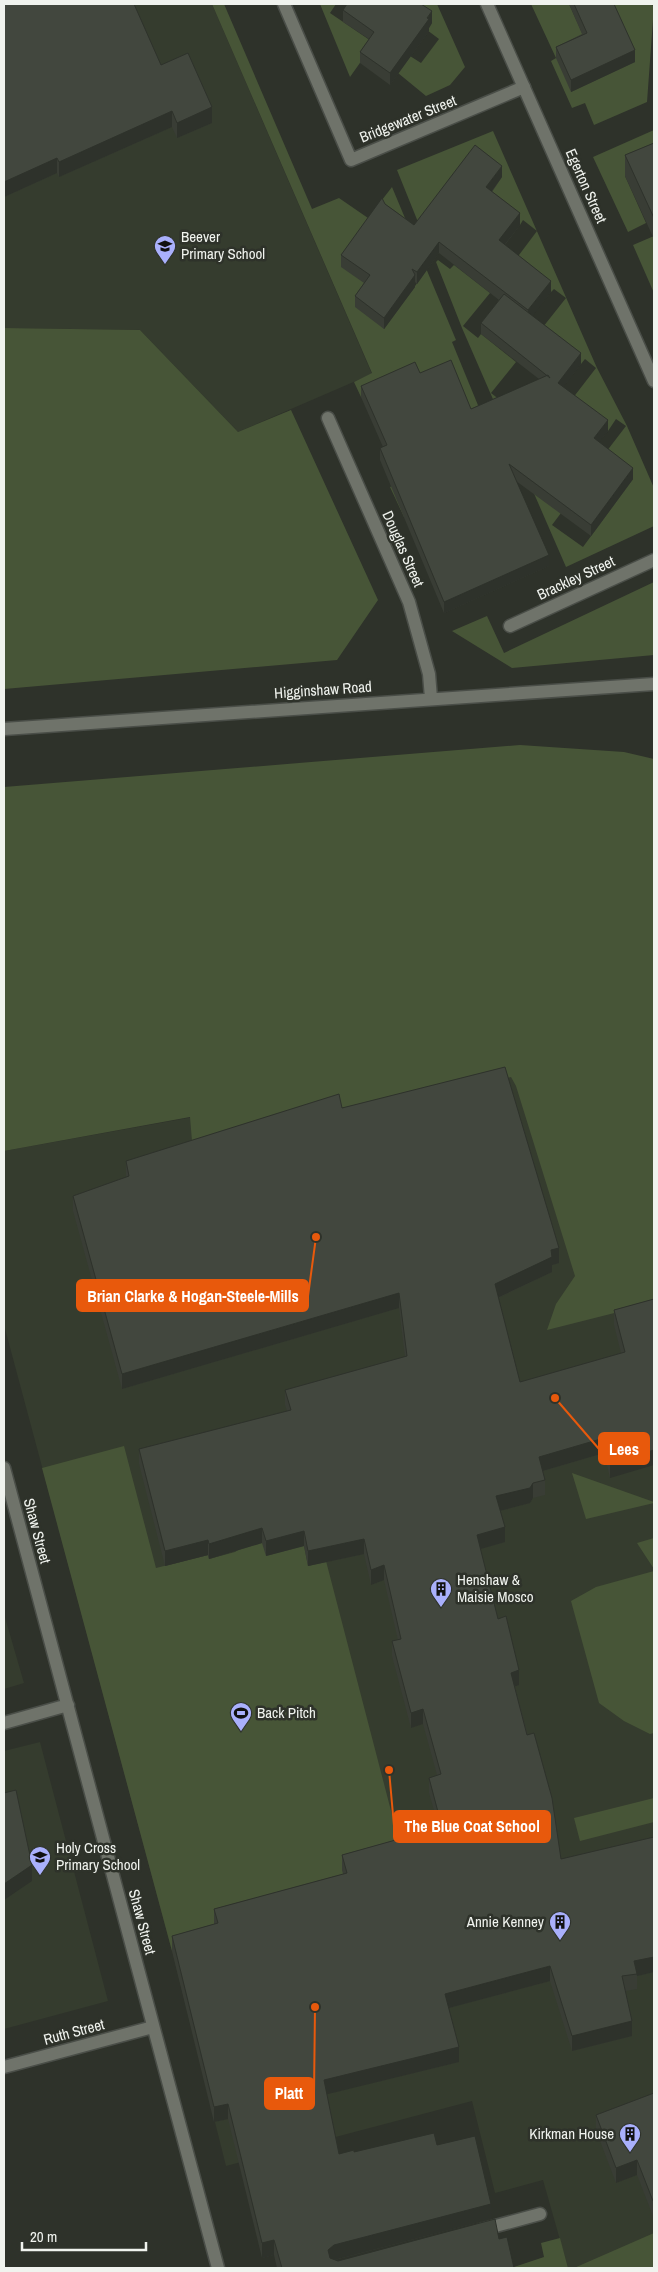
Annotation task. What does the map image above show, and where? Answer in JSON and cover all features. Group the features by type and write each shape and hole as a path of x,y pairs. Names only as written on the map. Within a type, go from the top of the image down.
{"street":[{"name":"Bridgewater Street","path":"284,4 351,160 524,87"},
{"name":"Egerton Street","path":"487,4 654,382"},
{"name":"Douglas Street","path":"328,418 409,602 429,674 432,698"},
{"name":"Brackley Street","path":"510,626 654,560"},
{"name":"Higginshaw Road","path":"4,730 432,698 651,688"},
{"name":"Shaw Street","path":"4,1468 218,2268"},
{"path":"4,1723 68,1706"},
{"name":"Ruth Street","path":"4,2067 153,2028"},
{"path":"466,2234 540,2214"}],"shaded area":[{"name":"Beever Primary School","path":"4,4 212,4 372,374 238,432 140,330 4,328"},
{"path":"483,1065 553,1070 654,1303 654,2268 568,2268 543,2180 495,2193 472,2101 226,2166 172,1951 4,1325 4,1151"},
{"path":"4,1614 24,1683 4,1689"},
{"name":"Holy Cross Primary School","path":"40,1742 108,2001 4,2029 4,1751"}],"green space":[{"path":"212,4 224,4 312,209 339,198 368,218 392,187 456,340 452,342 482,415 404,517 390,487 409,478 415,373 361,397 354,382 372,373","holes":["423,275 384,329 370,287"]},
{"path":"320,4 336,4 330,13 374,43 350,77"},
{"path":"405,4 437,4 465,67 450,85 426,96 398,73 410,56 421,63 439,39 427,30"},
{"path":"531,4 569,4 587,44 571,92 609,4 649,4 654,6 647,102 594,125 585,103 572,108 551,61 556,58"},
{"path":"654,130 654,163 625,176 646,223 628,232 593,157"},
{"path":"493,131 537,231 523,220 520,225 486,199 420,227 397,170"},
{"path":"537,231 597,368 627,426 654,488 654,526 566,567 462,328 436,262 438,260 450,269 454,265 490,293 463,326 478,338 481,334 516,362 491,393 505,404 573,497 552,525 583,547 633,479 603,456 626,426 616,419 608,431 569,403 596,368 585,359 581,364 539,332 566,298 554,289 551,292 513,263"},
{"path":"654,236 654,293 633,245"},
{"path":"4,328 140,330 238,432 291,410 378,600 337,660 4,689"},
{"path":"654,582 654,655 512,668 452,631 487,616 504,653"},
{"path":"520,745 624,752 654,759 654,1303 547,1330 556,1304 575,1276 516,1086 511,1077 347,1115 344,1107 193,1153 190,1117 4,1151 4,787"},
{"name":"Back Pitch","path":"124,1446 156,1568 208,1555 209,1559 235,1552 260,1535 304,1546 308,1566 326,1561 402,1853 343,1870 347,1888 172,1951 42,1468"},
{"path":"572,1473 654,1502 654,1503 586,1519"},
{"path":"654,1538 654,1569 637,1543"},
{"path":"654,1571 654,1733 650,1734 624,1721 599,1703 571,1601 596,1587"},
{"path":"654,1798 654,1822 580,1841 574,1818"},
{"path":"654,2233 654,2268 574,2268"},
{"path":"560,2238 568,2268 511,2268 544,2257 541,2243"}],"building":[{"path":"4,4 134,4 161,65 188,53 212,107 177,123 172,111 59,162 57,158 4,182"},
{"path":"347,4 421,4 432,11 427,18 429,19 390,73 360,52 374,32 343,10"},
{"path":"574,4 614,4 635,50 571,80 556,47 587,33"},
{"path":"654,143 654,218 625,155"},
{"path":"475,145 502,166 486,187 520,213 499,240 551,281 528,310 439,242 417,272 412,269 415,275 384,318 355,296 370,275 341,255 382,198 385,204 414,225"},
{"path":"504,294 581,353 558,383 608,420 594,438 633,468 591,525 509,464 549,555 444,602 380,448 387,445 361,386 415,362 420,373 451,360 471,409 547,376 481,323"},
{"path":"505,1067 559,1248 551,1250 552,1257 495,1284 520,1382 625,1352 614,1310 654,1299 654,1450 610,1463 604,1438 539,1457 545,1480 533,1483 530,1488 496,1496 505,1527 477,1535 498,1619 506,1616 519,1670 511,1673 527,1735 534,1733 552,1798 561,1859 654,1837 654,1957 634,1961 637,1974 622,1976 632,2021 572,2036 550,1966 445,1994 459,2047 324,2080 339,2154 434,2133 437,2145 475,2136 491,2204 334,2245 328,2250 330,2258 338,2261 495,2219 499,2239 507,2237 514,2268 282,2268 274,2240 262,2243 228,2104 214,2107 172,1936 218,1923 214,1909 347,1873 342,1855 442,1827 429,1778 441,1774 423,1709 411,1713 392,1641 401,1639 384,1565 371,1570 364,1539 308,1551 304,1531 266,1541 262,1528 209,1544 208,1540 165,1551 139,1449 291,1410 285,1390 407,1356 399,1293 122,1374 73,1196 129,1176 126,1161 339,1094 342,1108"},
{"path":"16,1790 32,1865 4,1884 4,1793"},
{"name":"Kirkman House","path":"654,2093 653,2201 637,2160 616,2168 596,2115"}],"place":[{"name":"Beever Primary School","path":"165,265"},
{"name":"Brian Clarke & Hogan-Steele-Mills","path":"316,1237"},
{"name":"Lees","path":"555,1398"},
{"name":"Henshaw & Maisie Mosco","path":"441,1608"},
{"name":"Back Pitch","path":"241,1732"},
{"name":"The Blue Coat School","path":"389,1770"},
{"name":"Holy Cross Primary School","path":"40,1876"},
{"name":"Annie Kenney","path":"560,1941"},
{"name":"Platt","path":"315,2007"},
{"name":"Kirkman House","path":"630,2153"}]}
